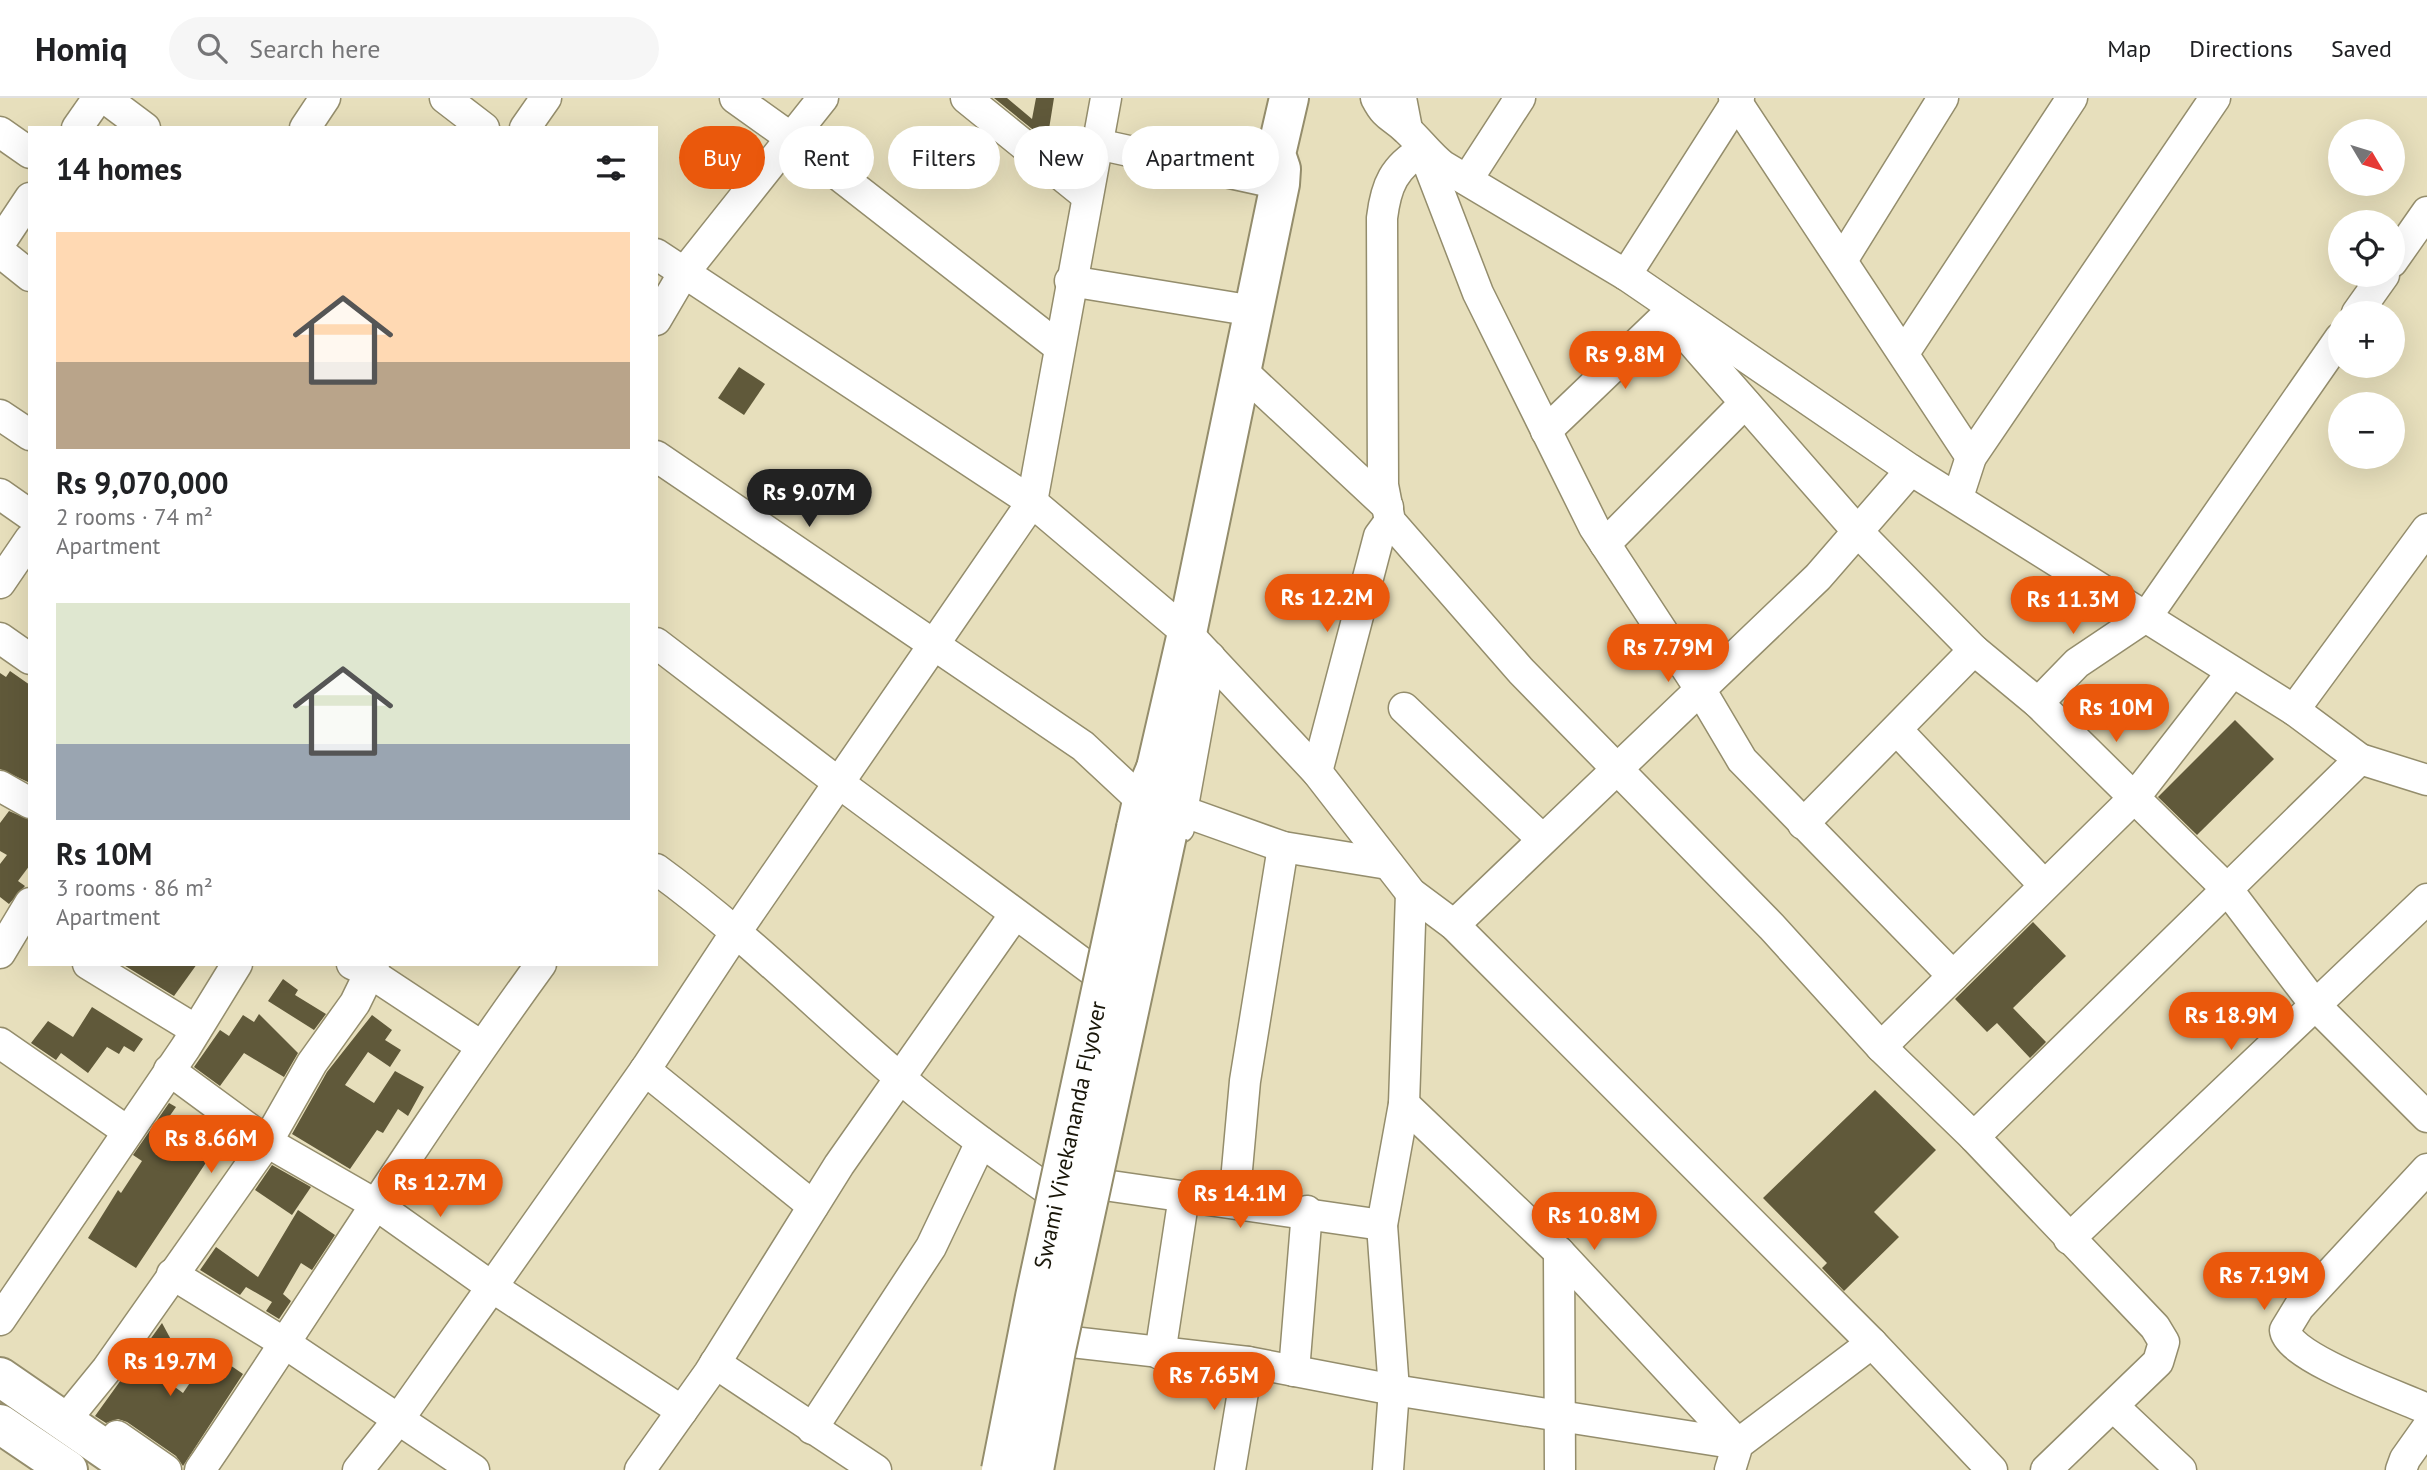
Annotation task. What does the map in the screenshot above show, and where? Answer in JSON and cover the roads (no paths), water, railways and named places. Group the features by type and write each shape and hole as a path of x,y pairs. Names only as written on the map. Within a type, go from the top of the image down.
{"main road":[{"path":"1281,177 1276,154 1289,98"},
{"path":"1159,808 1198,645 1241,370 1281,177 1290,158 1303,98"},
{"name":"Swami Vivekananda Flyover","path":"1001,1470 1035,1297 1159,808"},
{"name":"Swami Vivekananda Flyover","path":"1034,1470 1159,808"},
{"path":"0,1377 135,1470"},
{"path":"0,1424 68,1470"}],"street":[{"path":"78,126 98,98"},
{"path":"105,98 142,126"},
{"path":"306,126 325,98"},
{"path":"445,98 481,126"},
{"path":"526,126 546,98"},
{"path":"735,98 779,129"},
{"path":"801,126 823,98"},
{"path":"966,98 1087,196"},
{"path":"1101,126 1106,98"},
{"path":"1376,98 1386,116 1466,180 1634,280 1911,470 2294,710 2360,759 2427,780"},
{"path":"1401,98 1478,293 1605,544 1700,689 1742,760 1953,976"},
{"path":"1466,180 1520,98"},
{"path":"1843,258 1943,98"},
{"path":"1904,354 2072,98"},
{"path":"1958,497 1971,457 2215,98"},
{"path":"1634,280 1737,99 1971,457"},
{"path":"0,132 28,152"},
{"path":"1317,772 1379,536 1389,514 1383,485 1382,218 1385,195 1392,175 1405,160 1415,139"},
{"path":"1108,146 1281,177"},
{"path":"658,317 683,274 779,153"},
{"path":"856,189 1059,347"},
{"path":"358,1470 398,1420 645,1070 736,932 1032,502 1088,189"},
{"path":"0,243 28,201"},
{"path":"2405,243 2427,212"},
{"path":"0,252 28,274"},
{"path":"658,255 1032,502 1198,645 1317,772 1411,893 1454,925 1872,1343 1992,1470"},
{"path":"1634,280 1668,314 1859,533 1974,650 2038,703 2228,890 2316,1006 2427,1117"},
{"path":"1070,281 1254,311"},
{"path":"1546,431 1668,314"},
{"path":"2038,703 2077,663 2147,616 2328,355"},
{"path":"1241,370 1389,514 1521,671 1772,927 1881,1047 1974,1138 2155,1327 2164,1342 2158,1362 2046,1470"},
{"path":"1605,544 1745,403"},
{"path":"0,415 28,434"},
{"path":"658,457 1083,746 1159,808 1283,847 1388,863"},
{"path":"1454,925 1818,577 1911,470"},
{"path":"0,494 28,513"},
{"path":"2294,710 2427,529"},
{"path":"0,583 28,542"},
{"path":"0,638 28,658"},
{"path":"658,645 839,783 1142,1006"},
{"path":"1050,1470 1072,1342 1142,1006 1159,808 1198,645"},
{"path":"1802,824 1974,650"},
{"path":"1881,1047 2134,798 2232,673"},
{"path":"1404,708 1542,839"},
{"path":"1897,730 2044,885"},
{"path":"1974,1138 2360,759"},
{"path":"0,786 28,802"},
{"path":"1234,1203 1245,1081 1283,847"},
{"path":"658,871 736,932 900,1078 981,1142 1096,1223"},
{"path":"1388,1470 1394,1390 1382,1225 1405,1104 1411,893"},
{"path":"2069,1240 2427,899"},
{"path":"640,1470 715,1363 813,1206 1015,914"},
{"path":"0,953 19,916"},
{"path":"91,966 196,1030"},
{"path":"0,1320 196,1030 236,966"},
{"path":"200,1470 481,1046 540,966"},
{"path":"76,1407 107,1369 267,1142 312,1063 355,1003 365,967 481,1046"},
{"path":"0,1043 127,1131"},
{"path":"169,1069 267,1142 375,1204 492,1287 682,1411"},
{"path":"645,1070 813,1206"},
{"path":"1405,1104 1559,1252 1734,1457"},
{"path":"811,1429 931,1247 981,1142"},
{"path":"2427,1169 2299,1307 2285,1330 2290,1343 2315,1359 2427,1409"},
{"path":"1104,1185 1382,1225"},
{"path":"1160,1354 1184,1196"},
{"path":"1294,1371 1307,1213"},
{"path":"1559,1252 1560,1470"},
{"path":"172,1274 286,1344 474,1470"},
{"path":"1072,1342 1248,1362 1394,1390 1558,1414 1734,1457"},
{"path":"1734,1457 1872,1343"},
{"path":"0,1358 166,1470"},
{"path":"1230,1470 1248,1362"},
{"path":"715,1363 876,1470"},
{"path":"2113,1406 2181,1470"},
{"path":"2401,1470 2404,1459 2427,1428"},
{"path":"0,1443 43,1470"}]}
